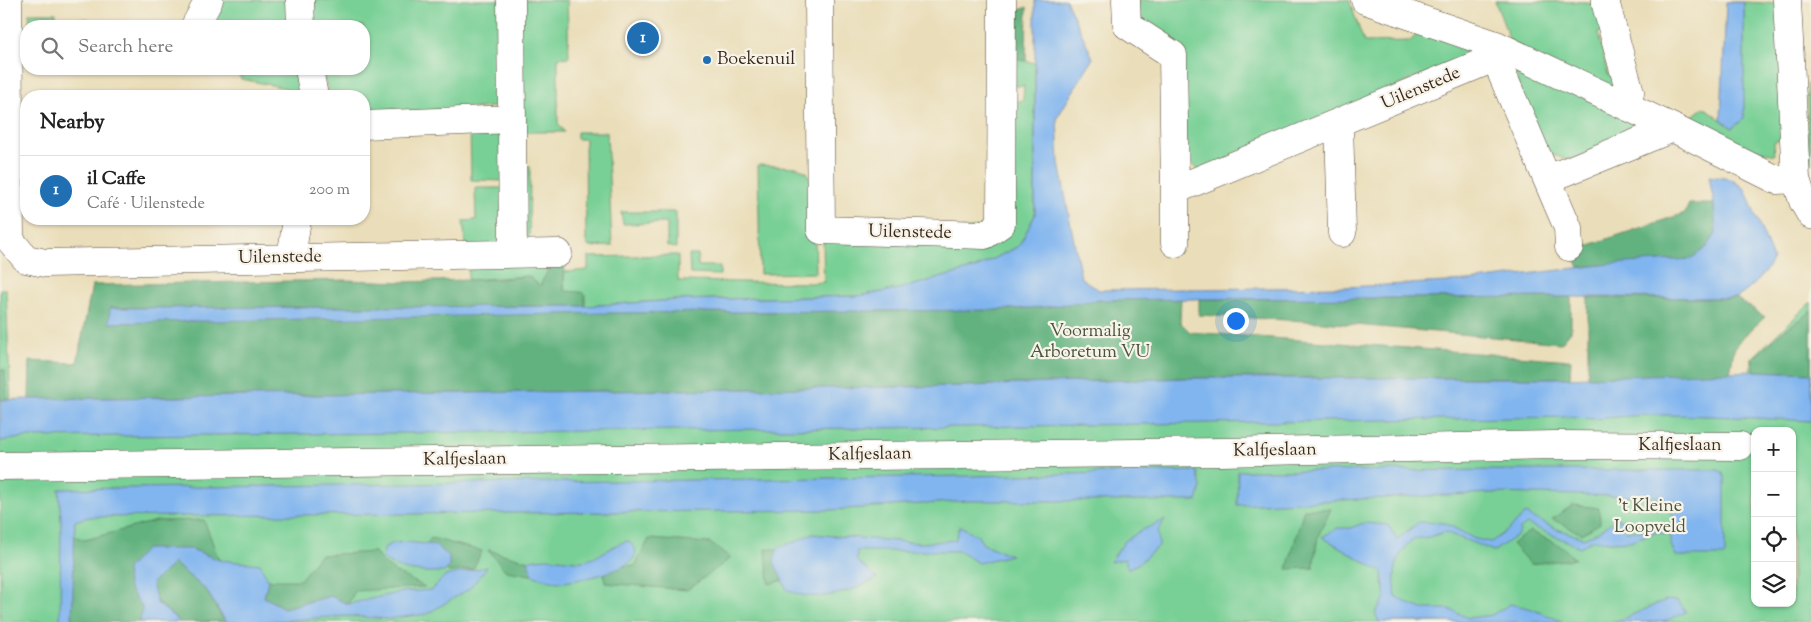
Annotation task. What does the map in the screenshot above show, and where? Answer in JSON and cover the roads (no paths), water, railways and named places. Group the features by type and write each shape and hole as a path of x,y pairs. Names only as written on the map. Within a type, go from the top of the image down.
{"street":[{"name":"Uilenstede","path":"8,0 10,240 26,259 45,263 558,253"},
{"path":"198,20 209,0"},
{"path":"300,0 301,20"},
{"path":"511,0 513,254"},
{"name":"Uilenstede","path":"819,0 821,230 986,235 1001,224 1002,0"},
{"path":"1126,0 1128,25 1173,55 1175,243"},
{"path":"1365,0 1496,45 1673,128 1777,180 1796,179"},
{"path":"1606,0 1630,92 1628,107"},
{"path":"1787,0 1796,179 1803,201 1811,215"},
{"name":"Uilenstede","path":"1175,190 1482,63 1496,45"},
{"path":"1496,45 1502,74 1568,228 1569,247"},
{"path":"310,75 313,90"},
{"path":"370,125 512,119"},
{"path":"1339,122 1342,233"},
{"path":"1548,179 1673,128"},
{"path":"291,258 296,225"},
{"name":"Kalfjeslaan","path":"0,466 1231,452 1554,446 1740,446"}],"water":[{"path":"1035,0 1066,0 1093,58 1057,118 1059,163 1081,278 1099,290 1345,287 1468,281 1610,264 1690,259 1707,247 1716,234 1714,204 1709,176 1731,179 1745,189 1773,259 1757,281 1736,298 1571,297 1099,300 1046,307 995,310 612,313 109,323 110,308 585,306 677,300 858,296 899,289 976,268 1019,246 1035,215"},
{"path":"1726,2 1744,2 1744,119 1732,128 1721,119"},
{"path":"1755,371 1811,373 1811,421 1650,415 1600,419 1570,417 968,427 29,437 0,441 0,400 968,386 1184,378 1564,378"},
{"path":"1718,470 1722,472 1725,478 1725,556 1676,556 1671,545 1671,536 1656,532 1630,541 1610,542 1593,540 1580,547 1527,524 1520,529 1519,534 1494,551 1445,532 1413,539 1407,546 1398,559 1396,566 1396,597 1423,609 1449,609 1468,618 1492,615 1510,604 1529,608 1564,622 1379,622 1375,613 1385,598 1382,572 1322,537 1338,528 1350,528 1364,523 1388,525 1397,539 1419,522 1445,523 1475,539 1491,542 1507,531 1525,514 1557,529 1583,538 1598,532 1616,519 1623,521 1626,531 1640,531 1658,526 1673,529 1671,508 1662,497 1490,493 1237,505 1238,471"},
{"path":"1197,471 1201,487 1197,501 968,501 831,510 89,517 75,521 72,622 60,622 61,520 59,489"},
{"path":"1165,520 1158,531 1159,546 1139,563 1128,569 1125,559 1110,562 1125,541 1140,531"},
{"path":"960,526 977,535 983,544 1011,555 978,563 960,551 857,551 857,561 877,578 844,592 821,596 798,594 787,590 774,562 776,552 781,546 811,534 921,543 955,540"},
{"path":"628,541 635,550 634,558 613,571 583,579 562,582 540,578 532,575 528,561 547,558 576,561 588,560 616,545"},
{"path":"407,542 435,545 449,556 449,567 444,572 402,569 382,557 385,547 394,543"},
{"path":"146,549 191,549 219,560 260,564 268,580 264,597 284,608 331,596 348,604 402,592 431,590 445,576 487,567 469,589 427,614 388,619 347,616 262,622 226,622 206,590 174,563 152,583 157,603 180,622 140,622 142,607 128,587 127,569"},
{"path":"1666,600 1678,601 1686,612 1663,622 1611,622 1625,618"}],"place":[{"name":"il Caffe","path":"643,38"},
{"name":"Boekenuil","path":"707,60"}],"park label":[{"name":"Voormalig Arboretum VU","path":"1090,342"},
{"name":"'t Kleine Loopveld","path":"1650,517"}]}
